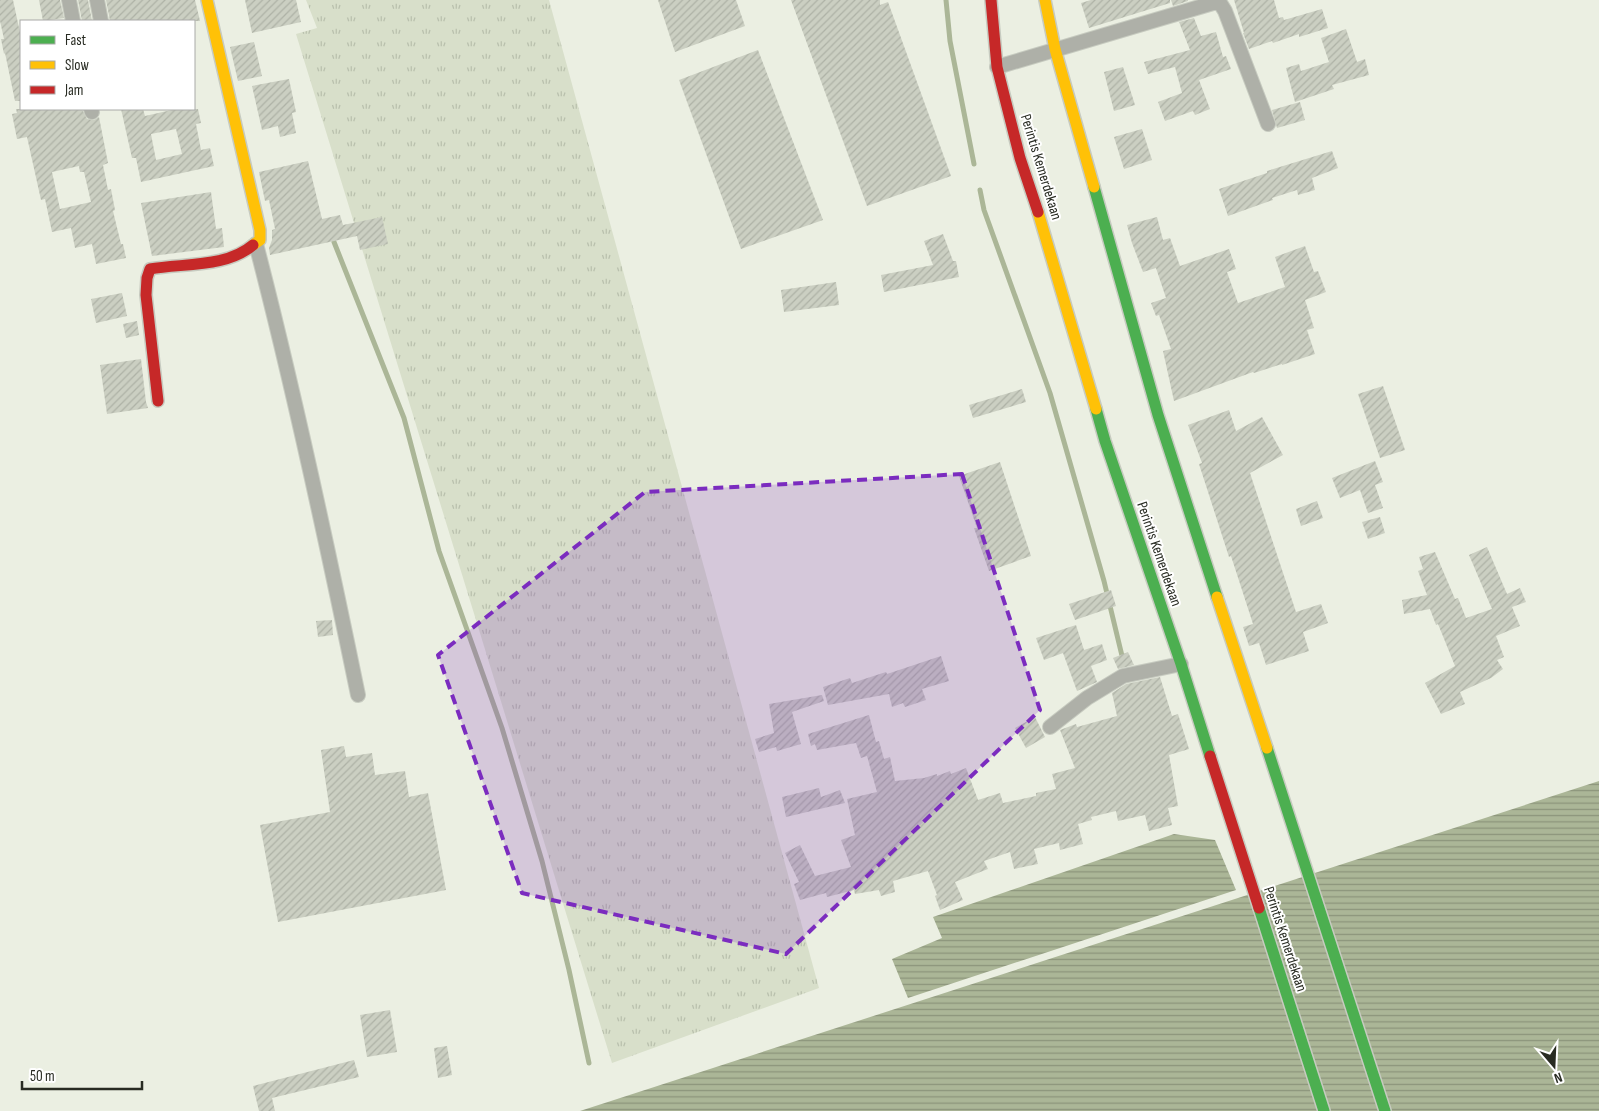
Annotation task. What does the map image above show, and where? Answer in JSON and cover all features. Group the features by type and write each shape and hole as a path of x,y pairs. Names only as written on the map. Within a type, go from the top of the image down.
{"main road":[{"path":"158,401 146,295 147,278 150,269 206,262 238,254 248,250 260,240 260,230 207,0"},
{"name":"Perintis Kemerdekaan","path":"991,0 998,67 1020,158 1043,225 1105,441 1181,664 1324,1111"},
{"path":"1045,0 1055,49 1158,415 1385,1111"}],"street":[{"path":"69,0 73,20"},
{"path":"96,0 101,20"},
{"path":"998,67 1213,3 1220,3 1225,11 1268,124"},
{"path":"256,244 280,335 315,489 358,695"},
{"path":"1050,727 1088,698 1123,676 1181,664"}],"highlighted area":[{"path":"962,474 1040,710 786,954 522,893 438,655 645,492"}],"green space":[{"path":"306,0 549,0 819,988 612,1063 296,34 317,28"}],"shaded area":[{"path":"1599,781 1599,1111 580,1111"},
{"path":"1174,834 1215,840 1236,890 908,998 892,959 942,938 933,917"}],"building":[{"path":"0,0 13,0 20,32 20,101 15,101 1,39 4,39 0,21"},
{"path":"39,0 60,0 64,18 43,20"},
{"path":"78,0 88,0 92,20 82,20"},
{"path":"106,0 195,0 200,21 195,20 110,20"},
{"path":"245,0 296,0 301,22 252,33"},
{"path":"658,0 736,0 745,26 675,52"},
{"path":"791,0 880,0 880,5 888,2 951,176 867,206"},
{"path":"1091,0 1170,0 1170,3 1089,28 1081,3"},
{"path":"1171,0 1188,0 1188,1 1173,6"},
{"path":"1234,0 1274,0 1279,18 1283,17 1284,20 1322,9 1328,28 1299,37 1299,34 1273,43 1272,41 1249,49"},
{"path":"1194,18 1201,36 1216,32 1223,57 1226,56 1231,69 1199,80 1210,109 1195,115 1193,111 1165,121 1158,102 1182,93 1175,67 1148,74 1144,62 1190,50 1179,22"},
{"path":"1346,29 1357,62 1365,59 1369,75 1332,85 1334,89 1295,102 1286,68 1299,64 1301,71 1329,62 1321,38"},
{"path":"254,42 262,76 238,81 230,47"},
{"path":"758,50 823,220 741,249 679,80"},
{"path":"1123,67 1135,105 1114,111 1104,72"},
{"path":"289,79 296,112 292,113 296,133 280,137 278,126 262,130 252,86"},
{"path":"1300,102 1305,120 1277,128 1272,110"},
{"path":"16,109 82,110 87,119 94,120 99,117 108,163 103,165 108,190 111,189 115,210 113,211 126,258 96,264 92,244 75,248 71,228 52,232 45,199 41,200 27,137 17,139 12,114 17,113","holes":["79,166 80,172 84,172 91,202 60,209 52,172"]},
{"path":"198,109 201,123 196,124 201,150 210,148 214,166 141,182 136,158 132,158 121,110 143,110 145,116 172,110","holes":["176,129 182,154 156,160 151,134"]},
{"path":"1142,129 1152,160 1124,169 1114,137"},
{"path":"1332,151 1338,168 1312,178 1315,190 1298,195 1297,190 1228,216 1219,189 1267,173 1267,171"},
{"path":"308,161 322,219 340,215 343,225 382,217 388,244 360,250 357,236 270,255 269,248 272,240 272,230 275,229 269,200 265,201 259,172"},
{"path":"211,192 216,229 222,228 224,247 152,256 141,203"},
{"path":"1157,217 1163,240 1170,238 1180,266 1229,249 1236,269 1227,272 1238,303 1285,287 1275,257 1305,246 1314,272 1318,271 1326,292 1305,300 1314,328 1307,330 1315,354 1253,372 1174,401 1163,351 1171,349 1159,315 1156,316 1151,303 1166,298 1156,268 1143,272 1127,225"},
{"path":"943,234 953,261 956,261 959,277 884,292 881,275 933,265 924,241"},
{"path":"836,282 839,305 784,312 781,290"},
{"path":"122,293 127,316 96,323 91,299"},
{"path":"137,321 139,335 126,338 123,324"},
{"path":"141,359 148,408 107,414 100,365"},
{"path":"1383,386 1405,450 1380,458 1358,394"},
{"path":"1022,389 1026,402 973,418 969,405"},
{"path":"1229,410 1236,431 1262,417 1283,455 1250,473 1296,612 1321,604 1328,623 1303,632 1309,651 1266,665 1259,643 1249,646 1243,627 1253,624 1231,556 1229,557 1199,464 1202,463 1188,425"},
{"path":"1375,461 1383,482 1375,485 1383,508 1368,513 1360,490 1340,498 1332,478"},
{"path":"1000,462 1031,556 989,571 974,528 977,528 959,476"},
{"path":"1317,501 1323,518 1301,526 1296,509"},
{"path":"1380,517 1385,533 1368,539 1362,522"},
{"path":"1487,547 1507,594 1520,588 1526,602 1512,607 1520,626 1496,636 1504,657 1497,660 1503,669 1491,678 1460,692 1465,704 1441,714 1425,683 1455,666 1430,609 1404,614 1402,600 1427,595 1418,571 1423,569 1419,557 1435,552 1455,599 1458,598 1466,618 1492,609 1469,555"},
{"path":"1111,590 1116,606 1075,620 1069,604"},
{"path":"332,620 333,635 318,637 316,621"},
{"path":"1076,625 1084,650 1102,644 1107,660 1091,666 1097,682 1077,691 1063,653 1044,660 1036,638"},
{"path":"1128,652 1134,665 1118,669 1113,658"},
{"path":"941,656 949,681 922,689 926,700 905,707 903,703 892,707 889,694 828,705 823,687 850,678 852,683 886,672 887,674"},
{"path":"1160,677 1172,716 1178,714 1189,749 1169,755 1178,806 1168,808 1172,825 1149,831 1145,815 1118,821 1116,811 1091,817 1092,820 1078,824 1083,844 1060,850 1059,843 1034,849 1038,864 1014,869 1010,852 984,861 988,869 955,882 963,900 940,910 935,896 937,895 928,871 893,881 895,892 881,896 879,890 855,894 854,890 827,897 826,893 800,900 794,884 799,882 785,853 800,845 815,876 851,867 841,840 855,835 847,799 877,792 867,756 861,758 856,743 817,750 815,744 811,746 808,734 869,715 876,742 879,741 884,759 890,757 895,781 924,778 937,774 937,776 950,771 951,774 966,768 978,800 1000,793 1003,803 1036,796 1036,793 1056,789 1052,774 1075,768 1060,730 1076,724 1077,727 1117,716 1112,693 1126,684"},
{"path":"822,695 824,701 792,712 801,744 777,751 776,747 759,752 755,739 774,733 769,704"},
{"path":"1035,717 1045,737 1026,748 1015,728"},
{"path":"344,746 346,757 372,753 375,775 405,771 409,797 428,793 446,890 278,922 260,825 330,812 321,750"},
{"path":"819,788 821,797 840,790 845,803 786,817 782,797"},
{"path":"390,1010 397,1052 367,1057 360,1015"},
{"path":"447,1046 452,1075 438,1078 434,1048"},
{"path":"354,1060 359,1077 272,1098 275,1111 259,1111 253,1086"}],"waterway":[{"path":"946,0 950,41 974,164"},
{"path":"980,190 984,210 1050,393 1104,581 1123,660"},
{"path":"334,242 404,418 439,551 502,728 542,861 569,970 589,1063"}],"traffic: fast":[{"path":"1094,187 1158,415 1217,597"},
{"path":"1096,409 1210,756"},
{"path":"1267,748 1385,1111"},
{"path":"1259,908 1324,1111"}],"traffic: slow":[{"path":"207,0 260,230 260,240 253,245"},
{"path":"1045,0 1055,49 1094,187"},
{"path":"1038,212 1096,409"},
{"path":"1217,597 1267,748"}],"traffic: jam":[{"path":"991,0 997,67 1020,158 1038,212"},
{"path":"158,401 146,295 147,278 150,269 230,258 253,245"},
{"path":"1210,756 1259,908"}]}
